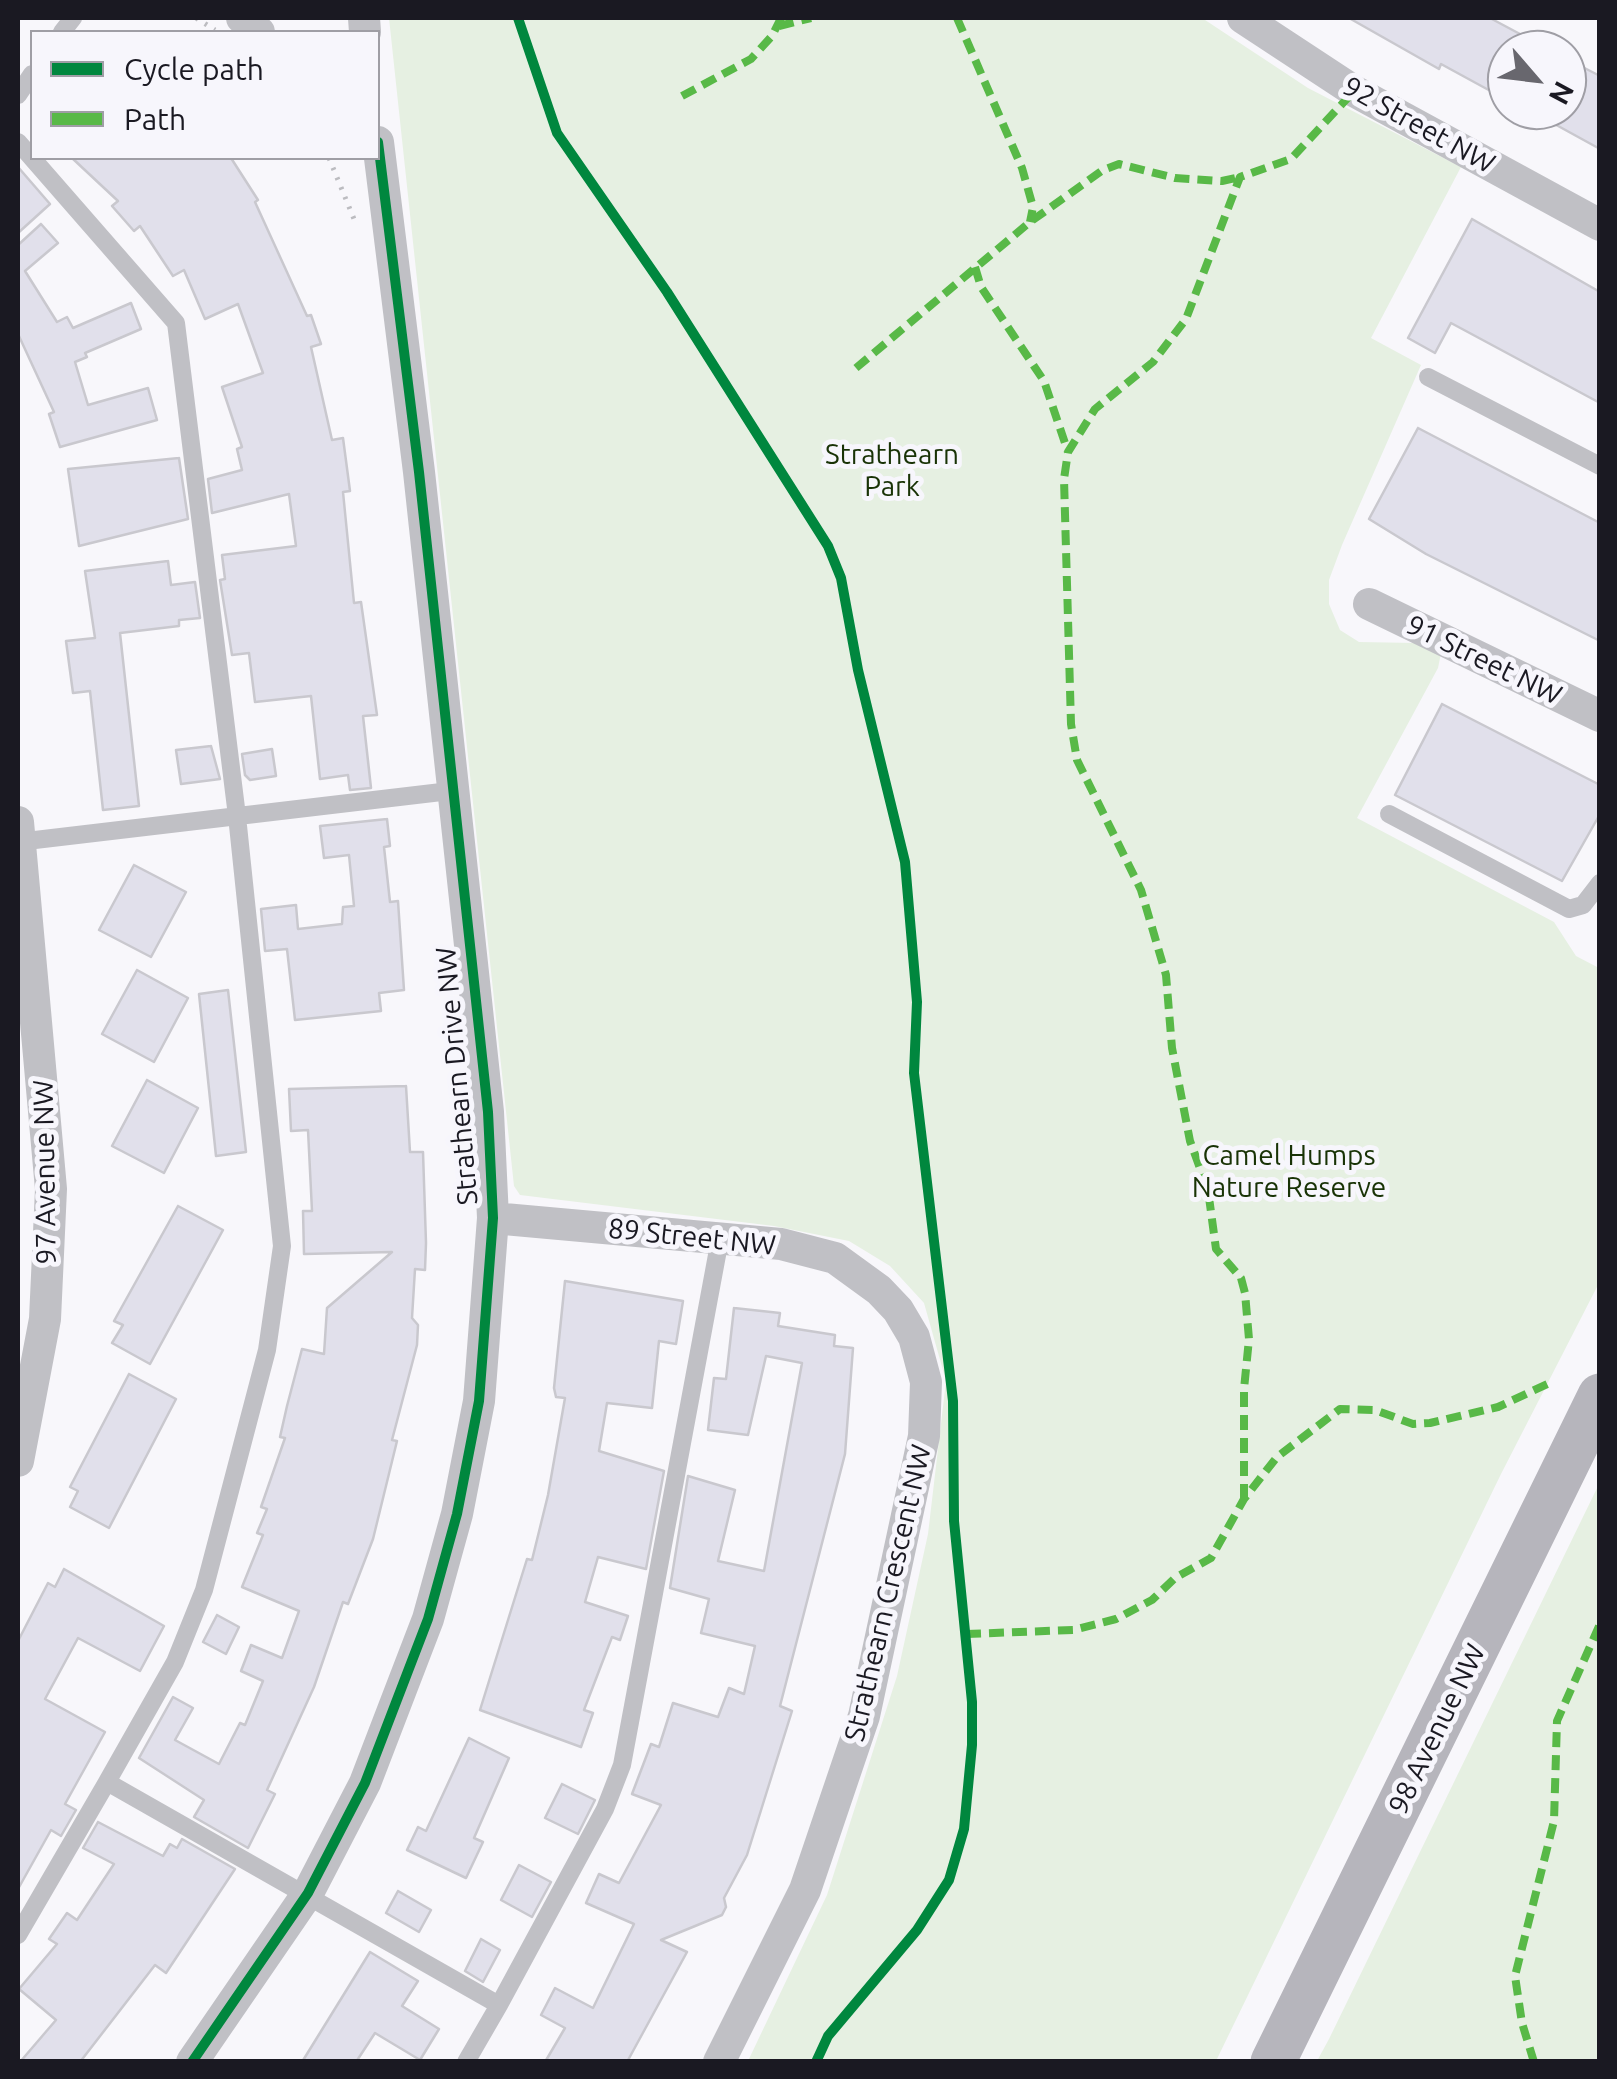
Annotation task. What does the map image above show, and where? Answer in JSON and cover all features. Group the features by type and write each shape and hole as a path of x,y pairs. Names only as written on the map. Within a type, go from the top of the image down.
{"main road":[{"name":"98 Avenue NW","path":"1274,2062 1600,1396"}],"street":[{"name":"92 Street NW","path":"1243,18 1354,91 1600,224"},
{"name":"Strathearn Drive NW","path":"361,160 383,190"},
{"name":"Strathearn Drive NW","path":"192,2062 308,1893 389,1727 444,1566 479,1401 492,1218 488,1112 450,792 419,472 380,160"},
{"name":"91 Street NW","path":"1369,604 1600,716"},
{"name":"97 Avenue NW","path":"18,835 44,1079 50,1206 44,1318 18,1461"},
{"name":"89 Street NW","path":"492,1218 781,1244 836,1258 880,1290"},
{"name":"Strathearn Crescent NW","path":"719,2062 805,1890 864,1716 904,1533 924,1436 926,1382 914,1337 880,1290"}],"lane":[{"path":"18,1935 175,1662 204,1590 267,1350 282,1246 237,816 176,323 34,160"},
{"path":"1428,378 1600,466"},
{"path":"18,835 450,792"},
{"path":"1389,814 1569,909 1583,905 1600,883"},
{"path":"466,2062 605,1809 622,1766 720,1238"},
{"path":"107,1782 499,2004"}],"path":[{"path":"330,160 360,234"}],"green space":[{"name":"Strathearn Park","path":"389,18 1202,18 1308,88 1461,167 1371,338 1421,365 1342,545 1329,580 1329,604 1340,630 1359,642 1416,643 1441,653 1438,668 1357,818 1554,922 1576,956 1599,968 1599,1283 1501,1474 1216,2061 748,2061 827,1895 897,1676 928,1534 946,1381 924,1303 890,1266 849,1241 774,1226 520,1195 514,1186"},
{"path":"1599,1484 1599,2061 1317,2061 1329,2039"}],"building":[{"path":"1349,18 1490,18 1512,30 1487,30 1487,89 1441,64 1439,69"},
{"path":"1587,69 1600,76 1600,149 1565,130 1587,130"},
{"path":"74,160 232,160 258,200 255,202 307,316 311,315 321,344 311,347 332,440 343,438 350,491 343,492 354,603 361,602 377,715 363,716 371,788 350,790 348,775 320,779 311,696 255,702 249,653 232,655 220,580 225,579 222,555 296,546 289,494 212,513 208,479 242,470 237,449 242,447 222,387 263,373 238,304 205,319 184,270 173,276 140,226 134,231 112,206 118,201"},
{"path":"18,167 50,204 18,233"},
{"path":"1472,219 1600,292 1600,403 1451,323 1435,353 1408,338"},
{"path":"41,224 58,243 25,271 57,322 67,317 73,328 131,303 141,329 85,353 87,357 75,362 88,405 148,388 157,420 60,447 49,414 54,412 18,334 18,245"},
{"path":"1418,428 1600,523 1600,641 1426,554 1369,519"},
{"path":"179,458 188,519 79,546 68,469"},
{"path":"168,561 171,585 195,582 200,618 179,620 179,626 120,633 139,806 103,810 90,691 73,693 66,641 95,638 85,571"},
{"path":"1442,704 1600,785 1600,814 1562,881 1395,795"},
{"path":"211,746 220,779 181,784 176,750"},
{"path":"272,749 276,776 250,780 245,775 242,754"},
{"path":"387,819 390,846 384,847 390,902 398,901 404,990 379,993 381,1011 295,1020 287,949 265,951 261,909 296,905 298,929 342,924 343,907 354,906 349,855 324,858 320,826"},
{"path":"134,865 186,892 151,957 99,930"},
{"path":"137,970 188,998 154,1062 102,1034"},
{"path":"228,990 246,1152 216,1156 199,994"},
{"path":"147,1080 198,1108 164,1173 112,1146"},
{"path":"406,1086 410,1152 423,1152 425,1270 415,1269 412,1318 418,1325 417,1345 392,1440 397,1441 373,1539 348,1604 343,1602 314,1687 267,1790 275,1794 248,1848 194,1817 204,1800 139,1758 173,1697 193,1708 175,1740 219,1764 240,1723 245,1725 263,1681 241,1671 251,1645 282,1658 299,1611 242,1587 263,1535 257,1533 267,1509 261,1507 285,1438 280,1437 302,1349 324,1354 327,1308 392,1252 304,1254 303,1211 312,1211 308,1130 291,1131 289,1089"},
{"path":"178,1206 223,1230 150,1364 112,1343 123,1325 114,1321"},
{"path":"565,1281 683,1301 676,1344 659,1341 652,1408 607,1403 599,1451 664,1471 646,1569 598,1557 585,1602 628,1616 620,1640 612,1637 584,1710 593,1713 581,1747 480,1710 527,1559 532,1560 548,1495 565,1398 556,1397 554,1388"},
{"path":"734,1308 780,1313 778,1326 835,1335 834,1346 853,1348 845,1454 780,1706 792,1711 747,1855 724,1898 726,1907 722,1915 661,1940 687,1952 627,2062 545,2062 565,2028 541,2015 555,1988 593,2008 634,1924 586,1903 599,1874 619,1883 661,1805 632,1794 651,1744 659,1747 673,1703 718,1717 729,1688 744,1694 755,1646 701,1633 709,1599 670,1588 688,1476 735,1490 718,1561 764,1571 802,1363 766,1356 748,1435 708,1430 714,1378 726,1379"},
{"path":"129,1374 176,1399 109,1528 70,1507 78,1491 70,1487"},
{"path":"64,1569 164,1626 140,1671 78,1638 45,1699 105,1732 65,1804 76,1810 61,1836 51,1830 18,1889 18,1641 48,1583 55,1587"},
{"path":"217,1615 239,1627 226,1654 203,1642"},
{"path":"469,1738 509,1758 474,1838 483,1842 466,1878 407,1850 418,1827 426,1831"},
{"path":"562,1784 595,1800 578,1834 545,1818"},
{"path":"98,1822 163,1856 170,1844 177,1848 182,1839 235,1869 166,1973 155,1965 80,2062 20,2062 56,2020 19,1989 57,1944 49,1939 67,1913 77,1920 114,1864 83,1848"},
{"path":"519,1865 551,1882 532,1917 501,1900"},
{"path":"398,1891 431,1910 419,1932 386,1913"},
{"path":"481,1939 500,1950 483,1982 465,1971"},
{"path":"370,1952 418,1981 402,2006 439,2029 420,2060 375,2033 356,2062 302,2062"}],"marked path":[{"path":"682,96 751,59 772,36 781,18"},
{"path":"779,26 811,18"},
{"path":"957,18 1022,168 1033,207 1030,222"},
{"path":"1244,1499 1244,1389 1249,1339 1245,1293 1241,1278 1216,1249 1208,1190 1190,1141 1172,1048 1166,975 1141,890 1077,760 1071,724 1064,479 1068,452 1095,409 1153,362 1186,319 1240,177 1291,159 1354,91"},
{"path":"856,368 1030,222 1103,170 1119,164 1175,178 1222,181 1240,177"},
{"path":"975,267 981,287 1044,381 1068,452"},
{"path":"966,1634 1073,1630 1116,1619 1152,1600 1175,1578 1211,1558 1244,1499 1277,1457 1340,1409 1375,1410 1413,1424 1430,1423 1498,1407 1554,1381"},
{"path":"1534,2062 1522,2023 1515,1976 1554,1821 1557,1721 1600,1624"}],"cycle path":[{"path":"518,18 557,133 667,292 828,546 841,578 858,670 905,862 917,1002 914,1073 953,1401 954,1521 972,1702 972,1745 964,1829 949,1880 917,1930 828,2036 816,2062"},
{"path":"192,2062 308,1893 365,1783 428,1619 457,1514 479,1401 493,1218 488,1112 419,472 380,158"}],"park label":[{"name":"Camel Humps Nature Reserve","path":"1289,1172"}]}
